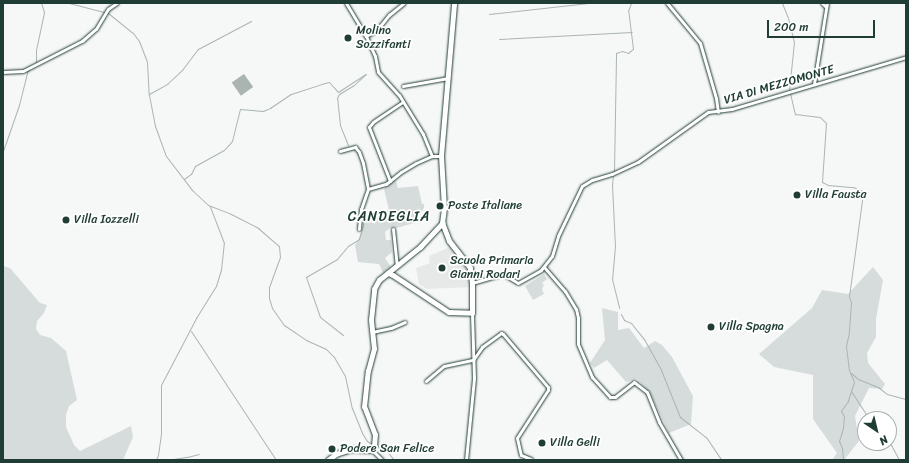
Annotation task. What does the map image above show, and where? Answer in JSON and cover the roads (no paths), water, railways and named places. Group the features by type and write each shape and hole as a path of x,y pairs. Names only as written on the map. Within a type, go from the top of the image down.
{"main road":[{"path":"328,460 336,454 354,448 373,446 374,433 364,407 368,371 374,349 371,305 374,289 379,280 433,236 442,223 444,208 441,156 454,3"},
{"path":"388,273 393,274 449,312 472,313 472,283 469,266 449,241 442,223"},
{"path":"393,274 396,267"}],"street":[{"path":"3,72 23,72 82,41 92,34 108,9 117,3"},
{"path":"346,3 366,36 375,56 379,73 403,102 423,134 432,156"},
{"path":"366,36 376,31 389,15 404,3"},
{"path":"667,3 700,43 716,98 718,112"},
{"path":"822,3 826,7"},
{"path":"814,84 826,7 828,3"},
{"name":"VIA DI MEZZOMONTE","path":"472,283 503,274 518,283 544,267 552,256 558,236 582,186 592,180 612,174 638,162 708,112 718,112 732,109 906,57"},
{"path":"403,86 448,78"},
{"path":"390,181 369,127 371,123 403,102"},
{"path":"340,151 353,147 358,150 363,163 368,189 361,209 359,229"},
{"path":"368,189 383,186 407,168 432,156 441,156"},
{"path":"393,229 396,267"},
{"path":"544,267 565,291 576,309 578,318 578,344 592,377 610,397 615,397 634,382 647,392 659,422 681,460"},
{"path":"466,460 474,378 472,313"},
{"path":"372,332 391,328 404,322"},
{"path":"426,381 444,366 473,360 482,347 501,333 503,334 548,387 548,390 518,438 521,455 531,459"},
{"path":"373,446 382,460"}],"waterway":[{"path":"36,64 36,50 44,12 41,3"},
{"path":"69,3 108,13 133,33 139,41 147,62 149,95 155,126 166,156 192,190 208,205 229,213 258,228 279,246 280,257 269,288 269,298 272,308 284,325 306,340 326,349 334,357 345,376 352,408 362,433 367,441 373,445"},
{"path":"489,14 588,3"},
{"path":"614,171 616,53 622,51 628,53 633,49 628,11 631,3"},
{"path":"782,3 788,18 794,42 789,90"},
{"path":"149,94 167,84 182,70 198,49 251,21"},
{"path":"499,39 632,32"},
{"path":"3,151 19,105 27,72 30,69"},
{"path":"348,145 340,125 337,98 339,94 354,85 366,74"},
{"path":"184,179 191,174 195,166 224,150 232,141 240,109 263,111 291,94 329,82 338,92 366,74"},
{"path":"790,93 795,114 820,117 826,123 822,182 828,185 853,187 861,190 863,193 849,297 851,302 849,332 846,346 849,370 854,382 848,401 841,411 844,416 843,428 839,441 842,448 843,460"},
{"path":"613,174 612,185 615,246 612,279 619,308"},
{"path":"156,460 161,433 161,385 196,318 216,286 221,270 224,243 210,207"},
{"path":"343,335 320,317 306,277 337,259 348,246 359,239 364,214"},
{"path":"621,314 624,320 631,323 644,339 661,370 680,417 706,437 721,459"},
{"path":"191,331 276,460"},
{"path":"851,373 858,379 878,387 887,394 906,399"},
{"path":"851,391 864,411"},
{"path":"376,445 386,450 394,460"},
{"path":"894,451 899,460"},
{"path":"167,460 199,454"}],"place":[{"name":"Molino Sozzifanti","path":"348,38"},
{"name":"Villa Fausta","path":"797,195"},
{"name":"Poste Italiane","path":"440,206"},
{"name":"Villa Iozzelli","path":"66,220"},
{"name":"Scuola Primaria Gianni Rodari","path":"442,268"},
{"name":"Villa Spagna","path":"711,327"},
{"name":"Villa Gelli","path":"542,443"},
{"name":"Podere San Felice","path":"332,449"}],"district":[{"name":"CANDEGLIA","path":"389,217"}]}
